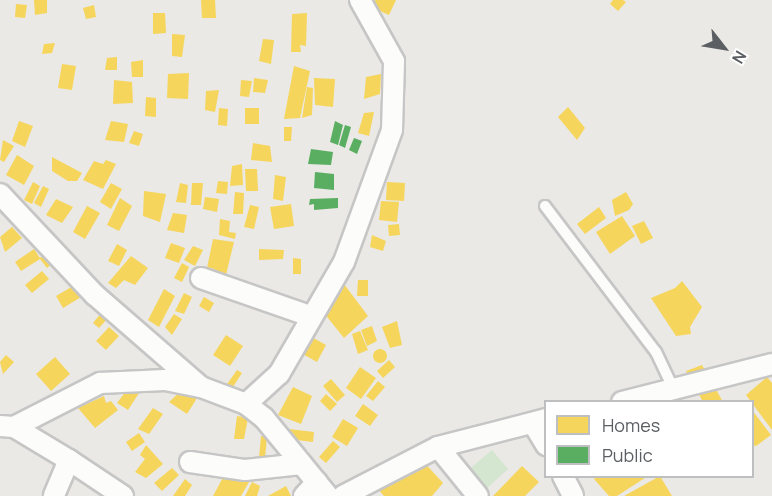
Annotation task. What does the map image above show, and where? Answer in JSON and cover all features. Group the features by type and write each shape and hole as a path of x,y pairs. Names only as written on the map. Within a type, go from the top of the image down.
{"street":[{"path":"246,404 279,374 310,316 344,262 392,130 394,61 360,0"},
{"path":"0,194 95,295 201,387"},
{"path":"201,278 310,316"},
{"path":"631,400 772,364"},
{"path":"7,426 99,383 165,380 201,387 246,404 264,418 302,464 316,492"},
{"path":"343,496 438,447 539,421 544,438"},
{"path":"7,426 69,460 123,496"},
{"path":"438,447 478,496"},
{"path":"54,496 69,460"},
{"path":"190,462 245,470 302,464"},
{"path":"563,478 573,496"}],"lane":[{"path":"545,206 656,352 674,390"}],"green space":[{"path":"492,450 508,469 485,490 468,470"}],"building: Homes":[{"path":"34,0 47,0 47,13 35,15"},
{"path":"201,0 215,0 216,18 202,18"},
{"path":"375,0 396,0 389,15 371,7"},
{"path":"613,0 626,2 618,11 610,4"},
{"path":"16,4 27,5 25,18 15,17"},
{"path":"94,5 96,17 86,19 83,8"},
{"path":"153,13 165,13 166,33 153,34"},
{"path":"307,13 306,46 300,45 301,52 291,52 292,14"},
{"path":"172,34 185,35 182,57 172,56"},
{"path":"263,39 274,40 271,64 259,61"},
{"path":"55,43 52,53 42,54 44,44"},
{"path":"117,57 117,70 105,70 107,58"},
{"path":"143,60 143,77 132,77 131,62"},
{"path":"62,64 76,66 72,90 58,88"},
{"path":"294,66 310,71 300,118 284,119"},
{"path":"189,73 188,99 167,98 168,74"},
{"path":"381,74 380,94 364,99 366,77"},
{"path":"254,78 268,80 265,93 253,92"},
{"path":"314,78 335,79 333,107 315,105"},
{"path":"114,80 132,82 133,103 113,104"},
{"path":"241,80 252,81 249,97 240,96"},
{"path":"307,87 313,88 312,115 302,118"},
{"path":"219,90 215,112 205,110 206,91"},
{"path":"146,97 156,98 156,117 145,116"},
{"path":"568,107 585,128 577,140 558,117"},
{"path":"219,108 228,109 227,126 218,125"},
{"path":"245,108 259,108 259,124 245,124"},
{"path":"374,112 369,136 358,133 364,113"},
{"path":"19,121 33,126 25,147 12,141"},
{"path":"111,121 128,124 124,142 105,140"},
{"path":"284,127 292,127 291,141 284,141"},
{"path":"134,131 143,134 139,146 129,143"},
{"path":"3,140 14,146 4,162 0,160"},
{"path":"253,143 270,146 272,162 251,160"},
{"path":"17,155 34,166 24,185 6,175"},
{"path":"52,157 82,173 77,181 68,181 52,171"},
{"path":"106,160 116,164 103,189 83,180 94,161 103,164"},
{"path":"242,164 243,185 230,186 232,166"},
{"path":"245,169 257,169 258,191 246,191"},
{"path":"275,175 286,177 283,201 273,199"},
{"path":"218,181 228,182 227,194 216,193"},
{"path":"33,182 40,186 32,204 24,200"},
{"path":"387,182 405,183 404,201 386,200"},
{"path":"111,183 122,189 111,209 100,202"},
{"path":"180,183 188,185 186,203 176,202"},
{"path":"192,183 203,183 201,205 191,205"},
{"path":"43,186 49,189 41,207 34,203"},
{"path":"144,191 166,194 160,222 143,216"},
{"path":"235,192 244,193 243,214 233,214"},
{"path":"626,192 633,204 629,210 615,216 612,200"},
{"path":"205,197 219,199 217,212 203,209"},
{"path":"120,198 132,206 119,231 107,225"},
{"path":"56,199 73,207 62,223 46,215"},
{"path":"381,201 399,202 397,222 379,220"},
{"path":"291,204 294,226 274,229 270,207"},
{"path":"250,205 259,207 254,229 244,227"},
{"path":"87,206 100,213 85,239 73,232"},
{"path":"599,207 606,218 585,234 577,224"},
{"path":"173,213 187,215 184,233 167,230"},
{"path":"622,216 635,236 610,254 596,232"},
{"path":"220,219 230,221 229,232 236,233 235,239 219,235"},
{"path":"644,221 653,238 641,244 632,226"},
{"path":"399,224 400,235 389,236 388,225"},
{"path":"12,227 22,238 5,252 0,237"},
{"path":"372,235 386,241 383,251 370,247"},
{"path":"213,239 234,242 225,279 215,276 215,269 207,268"},
{"path":"171,243 185,248 179,263 165,258"},
{"path":"117,244 127,250 119,266 108,261"},
{"path":"193,246 203,250 195,266 184,260"},
{"path":"34,249 40,258 50,250 57,260 47,268 40,259 21,271 15,262"},
{"path":"259,249 284,250 283,259 259,260"},
{"path":"131,256 148,268 135,285 124,280 116,288 108,283"},
{"path":"293,258 301,259 301,274 293,274"},
{"path":"182,263 189,267 182,282 174,278"},
{"path":"42,271 49,279 32,293 25,285"},
{"path":"358,280 368,280 368,296 357,296"},
{"path":"682,281 702,307 690,327 691,334 676,336 651,298 675,288"},
{"path":"80,282 86,294 63,308 56,296"},
{"path":"344,284 368,316 344,338 319,307"},
{"path":"164,289 175,296 159,327 148,320"},
{"path":"184,293 192,297 184,314 175,311"},
{"path":"204,297 214,303 209,312 199,306"},
{"path":"102,312 108,318 99,328 93,323"},
{"path":"174,314 182,319 172,335 165,327"},
{"path":"397,321 402,345 390,348 382,327"},
{"path":"372,326 377,341 367,346 361,330"},
{"path":"109,327 119,336 106,350 96,341"},
{"path":"360,331 368,350 358,354 352,334"},
{"path":"226,335 243,346 230,366 213,355"},
{"path":"308,335 326,345 317,362 299,352"},
{"path":"377,349 383,349 387,356 383,363 377,363 373,359 373,353"},
{"path":"6,355 14,362 3,374 0,362"},
{"path":"55,357 70,374 51,391 36,374"},
{"path":"389,360 395,367 383,378 377,371"},
{"path":"702,365 722,400 702,400 686,371"},
{"path":"360,367 376,378 361,399 346,388"},
{"path":"237,370 242,373 231,390 225,387"},
{"path":"767,377 772,383 772,430 754,406 754,400 750,400 746,395"},
{"path":"331,379 345,395 337,402 323,386"},
{"path":"378,381 385,387 373,401 366,396"},
{"path":"129,387 139,393 128,410 117,403"},
{"path":"293,387 312,396 301,424 278,415"},
{"path":"180,392 199,395 187,414 169,402"},
{"path":"326,394 337,404 330,411 320,401"},
{"path":"104,396 106,403 111,401 118,410 95,428 78,408"},
{"path":"363,404 378,415 370,426 355,416"},
{"path":"153,408 163,414 149,434 138,429"},
{"path":"754,413 771,435 754,446"},
{"path":"237,416 248,418 244,439 234,439"},
{"path":"343,419 358,428 347,446 332,437"},
{"path":"289,429 314,432 313,442 288,439"},
{"path":"139,433 145,442 132,451 126,442"},
{"path":"261,436 267,437 265,458 259,458"},
{"path":"333,441 340,447 326,463 319,457"},
{"path":"146,445 163,464 146,478 135,472 145,459 140,455"},
{"path":"421,459 443,483 432,496 384,496 376,487"},
{"path":"522,466 539,482 525,496 493,496"},
{"path":"172,468 179,475 162,491 154,483"},
{"path":"227,470 249,482 241,496 213,496"},
{"path":"645,478 617,496 609,496 594,479"},
{"path":"656,478 661,478 672,496 624,496"},
{"path":"185,479 192,485 185,496 173,496"},
{"path":"252,482 260,486 257,496 245,496"},
{"path":"286,486 291,496 268,496"}],"building: Public":[{"path":"335,121 343,125 338,145 330,142"},
{"path":"345,125 351,127 345,148 339,145"},
{"path":"354,138 362,141 357,154 349,150"},
{"path":"311,149 333,152 331,165 308,164"},
{"path":"315,172 334,174 334,190 314,188"},
{"path":"338,198 338,208 314,210 314,204 309,205 310,199"}]}
